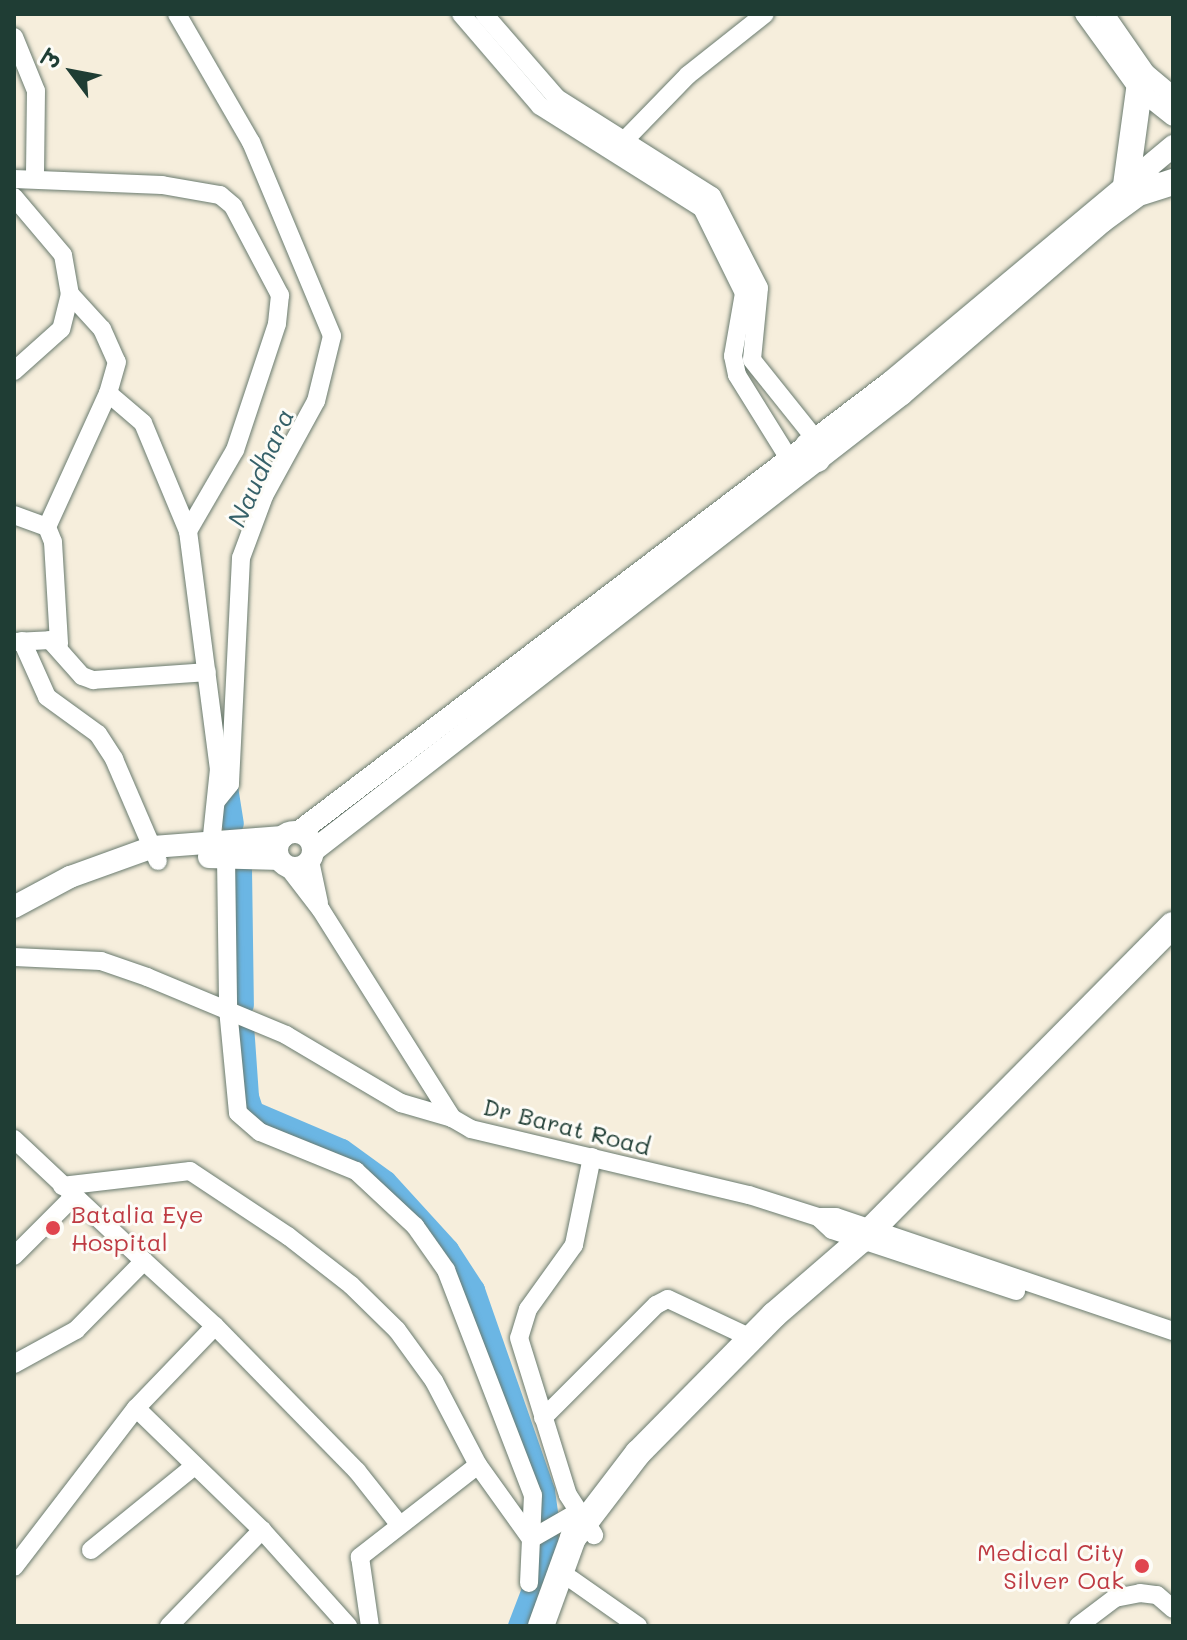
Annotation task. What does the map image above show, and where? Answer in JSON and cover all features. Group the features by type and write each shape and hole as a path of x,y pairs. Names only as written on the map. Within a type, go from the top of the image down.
{"highway":[{"path":"1139,90 1134,188 1173,182"},
{"path":"541,1626 553,1584 585,1522 638,1453 751,1338 867,1234 1173,925"},
{"path":"558,1626 585,1522 632,1484 784,1319 792,1303"}],"main road":[{"path":"14,907 70,877 156,854 296,851 808,451 1134,188 1173,146"},
{"path":"1134,188 1173,172"},
{"path":"14,922 86,884 156,854"}],"street":[{"path":"177,14 251,142 332,336 316,401 264,496 241,558 230,784 216,801"},
{"path":"461,14 540,106 612,154 685,196 715,226 744,293 733,356 737,375 808,451"},
{"path":"484,14 540,84 700,187 720,207 759,288 752,360 808,451"},
{"path":"612,154 688,75 765,14"},
{"path":"1084,14 1139,90 1173,117"},
{"path":"1105,14 1146,73 1173,96"},
{"path":"14,37 36,91 35,179"},
{"path":"14,179 189,187 220,195 233,206 280,295 277,324 235,450 188,531"},
{"path":"14,197 63,255 70,294 61,329 14,371"},
{"path":"70,294 102,329 117,362 108,393 47,527 53,542 59,644 82,676 93,680 207,672"},
{"path":"108,393 143,423 188,531 219,769 216,801 218,851 235,1100 246,1124 356,1171 415,1226 446,1270 525,1470 535,1519 529,1583"},
{"path":"14,515 47,527"},
{"path":"18,642 59,644"},
{"path":"18,642 47,697 98,734 156,854"},
{"name":"Dr Barat Road","path":"296,851 321,910 452,1118 471,1129 592,1157 818,1217 832,1230 867,1234 1173,1331"},
{"path":"14,957 101,961 228,1009 286,1035 401,1103 452,1118"},
{"path":"14,1139 67,1192 215,1326 357,1471 399,1524"},
{"path":"531,1539 585,1522 543,1418 519,1338 520,1322 574,1245 592,1157"},
{"path":"14,1256 67,1192 190,1171 275,1227 351,1285 397,1330 434,1381 478,1465 531,1539"},
{"name":"Dr Barat Road","path":"867,1234 1173,1343"},
{"path":"14,1364 76,1330 144,1261"},
{"path":"543,1418 656,1305 668,1299 751,1338"},
{"path":"14,1567 136,1408 215,1326"},
{"path":"136,1408 192,1468 262,1530 348,1626"},
{"path":"370,1626 358,1565 365,1551 478,1465"},
{"path":"91,1550 192,1468"},
{"path":"169,1626 262,1530"},
{"path":"571,1579 638,1626"},
{"path":"1078,1626 1115,1598 1140,1593 1157,1595 1173,1609"}],"waterway":[{"path":"227,787 233,824"},
{"path":"241,869 243,1005"},
{"path":"243,1025 248,1097 253,1112 342,1150 386,1182 448,1250 474,1290 544,1491 548,1521 547,1553 519,1626"}],"place":[{"name":"Batalia Eye Hospital","path":"53,1228"},
{"name":"Medical City Silver Oak","path":"1142,1566"}],"water label":[{"name":"Naudhara","path":"261,468"}]}
